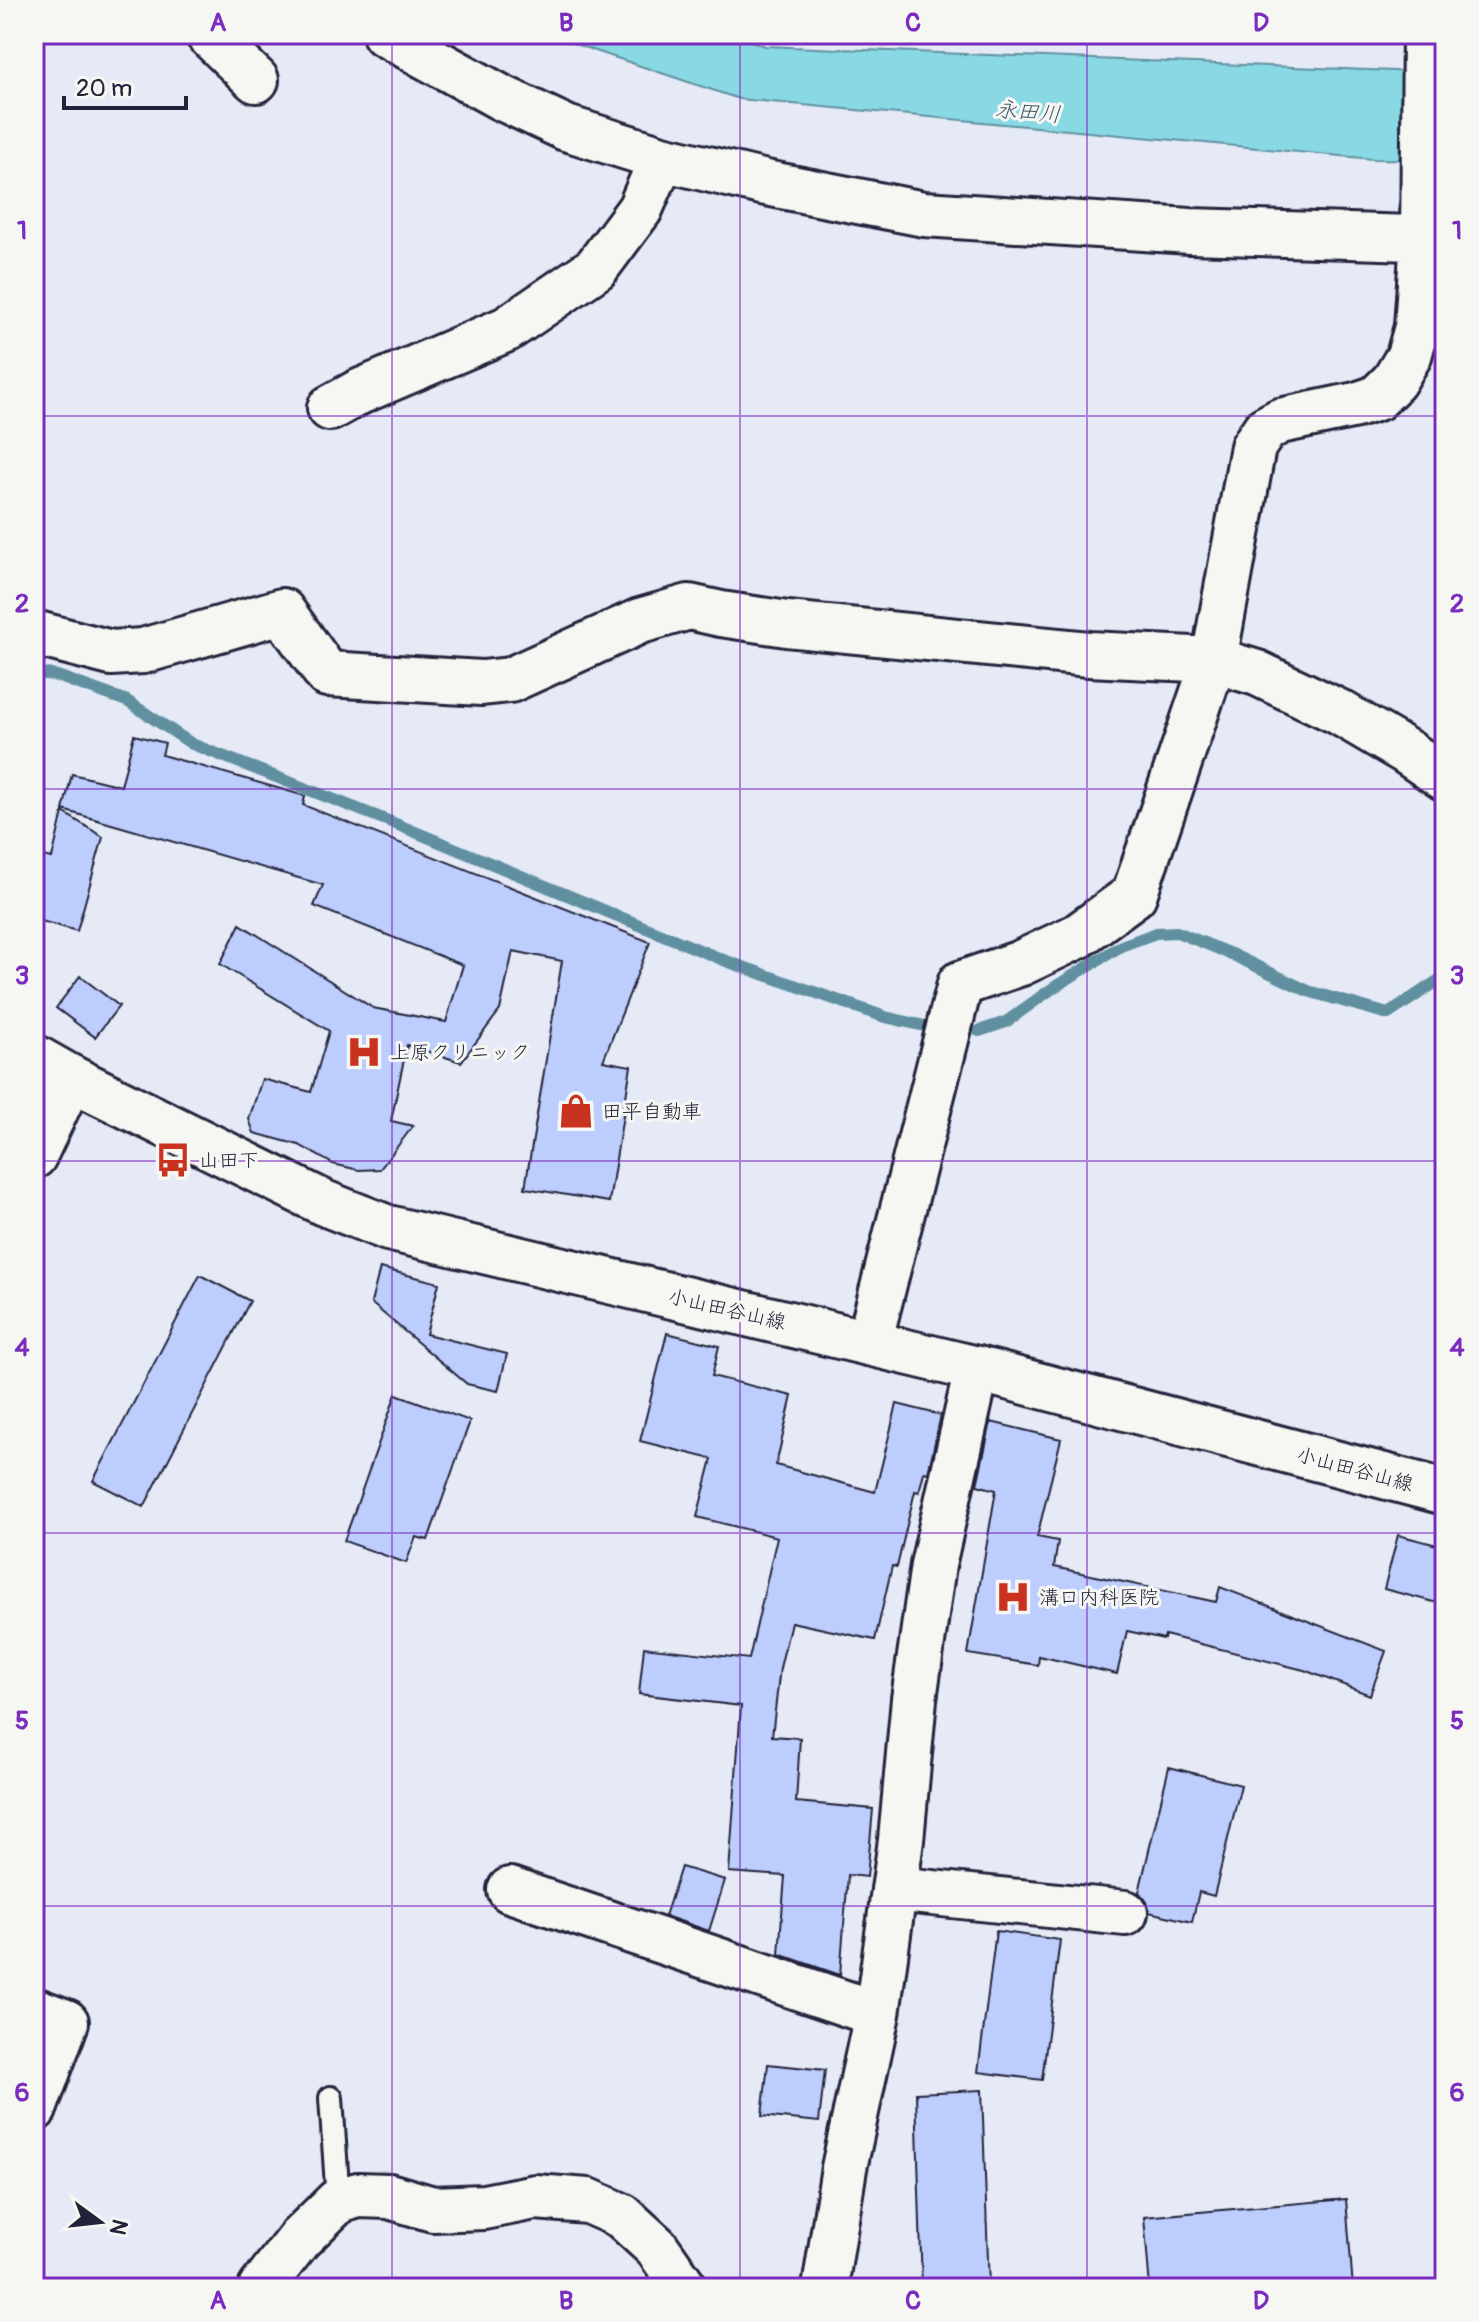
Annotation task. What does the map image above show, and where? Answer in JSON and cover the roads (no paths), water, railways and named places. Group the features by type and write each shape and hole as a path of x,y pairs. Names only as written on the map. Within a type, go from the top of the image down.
{"street":[{"path":"208,34 256,80"},
{"path":"385,34 500,97 566,128 662,158 766,183 924,214 1190,231 1434,239"},
{"path":"869,1343 960,984 1021,963 1078,936 1134,895 1214,660 1253,447 1265,429 1280,421 1377,398 1394,381 1409,356 1434,239 1425,34"},
{"path":"330,408 359,392 507,329 596,268 640,209 662,158"},
{"path":"34,633 111,653 143,651 282,611 327,674 482,683 510,680 640,621 689,607 787,624 1089,654 1214,660 1257,673 1339,712 1445,778"},
{"path":"34,1156 52,1067"},
{"name":"小山田谷山線","path":"52,1067 324,1203 388,1228 977,1369 1445,1492"},
{"path":"825,2288 844,2168 877,2014 933,1565 977,1369"},
{"path":"894,1889 1125,1913"},
{"path":"510,1890 877,2014"},
{"path":"34,2010 66,2022 34,2109"},
{"path":"261,2288 299,2239 338,2201 358,2195 389,2196 433,2209 484,2207 535,2197 588,2201 622,2216 657,2248 685,2288"}],"lane":[{"path":"331,2098 338,2201"}],"water":[{"name":"永田川","path":"545,34 732,34 765,46 1445,73 1445,160 1373,159 739,99"}],"waterway":[{"path":"34,672 57,676 127,701 192,744 391,822 726,961 885,1017 925,1026"},
{"path":"979,1031 1006,1022 1053,988 1121,946 1156,933 1177,932 1308,991 1388,1014 1445,976"}],"place":[{"name":"上原クリニック","path":"364,1052"},
{"name":"田平自動車","path":"576,1111"},
{"name":"山田下","path":"173,1160"},
{"name":"溝口内科医院","path":"1013,1597"}]}
